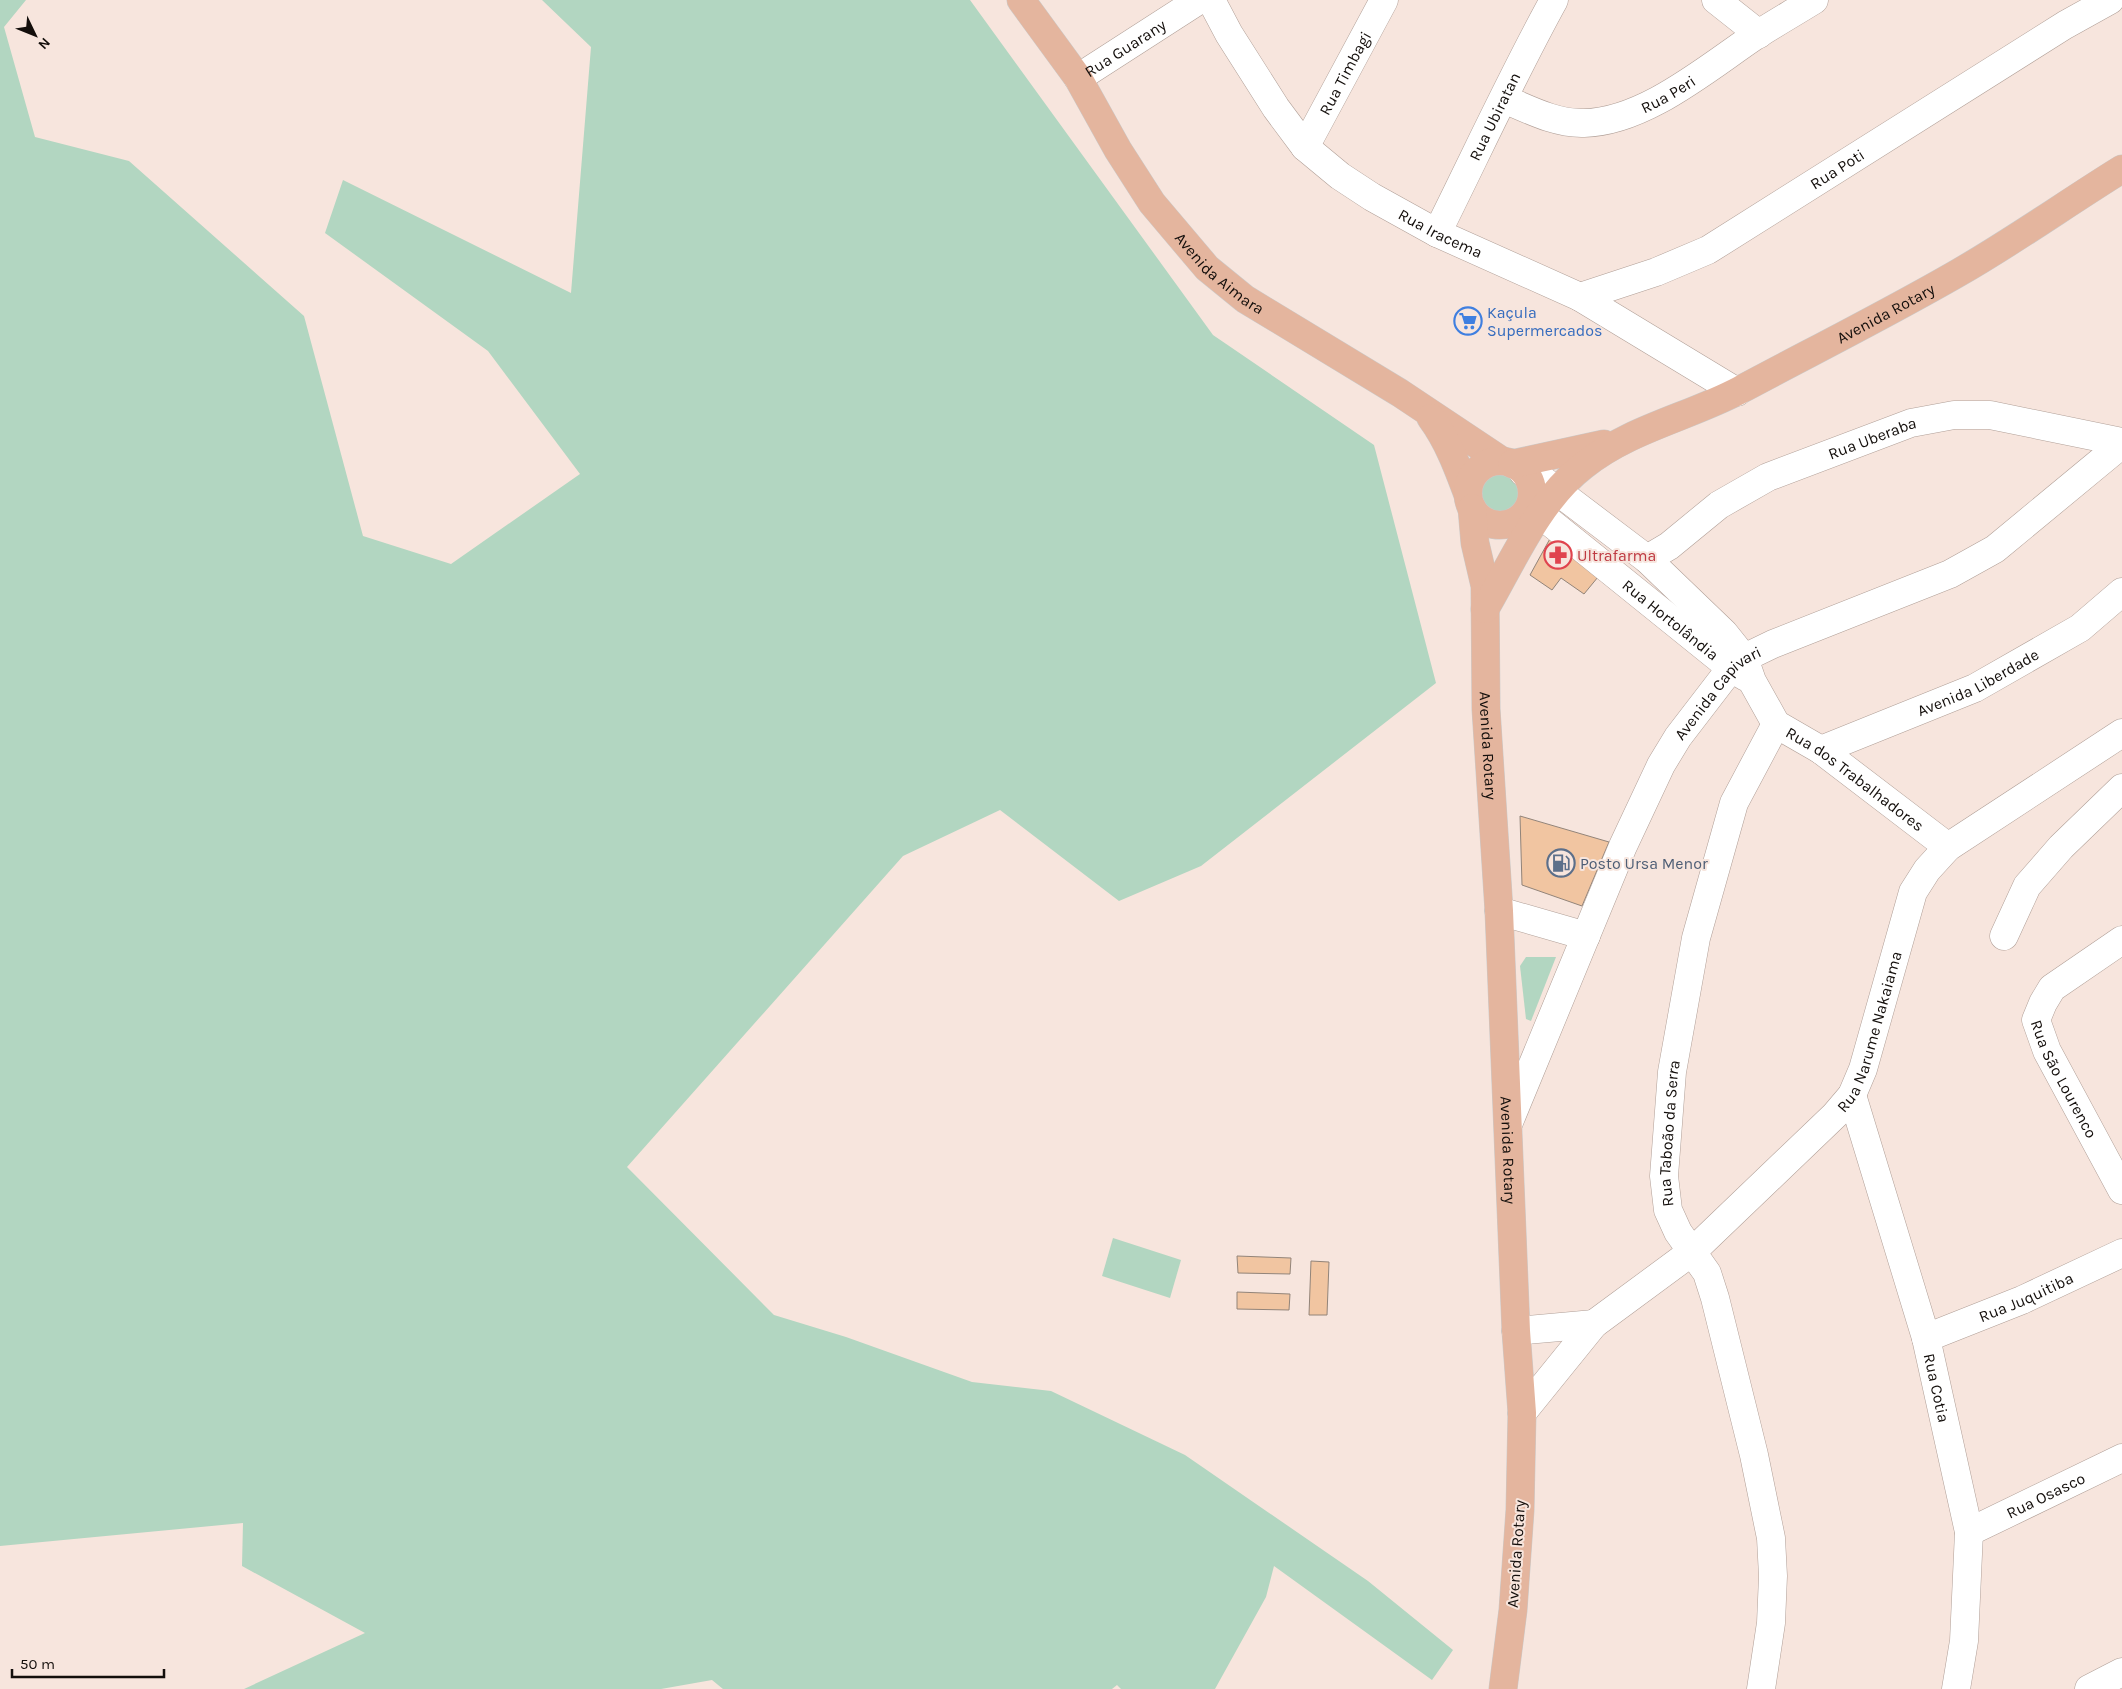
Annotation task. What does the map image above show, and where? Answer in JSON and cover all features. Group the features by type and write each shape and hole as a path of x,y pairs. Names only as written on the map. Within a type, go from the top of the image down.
{"main road":[{"name":"Avenida Aimara","path":"1021,0 1078,78 1118,150 1152,204 1206,268 1246,299 1512,466"},
{"name":"Avenida Rotary","path":"1512,466 1574,452 1637,434 1737,392 1958,273 2122,169"},
{"path":"1424,409 1440,431 1470,501 1484,521 1493,525 1509,524 1522,516 1532,498 1531,487 1512,466 1491,463 1474,475 1470,501"},
{"name":"Avenida Rotary","path":"1484,610 1540,514 1558,491 1582,466 1637,434"},
{"name":"Avenida Rotary","path":"1470,501 1475,543 1485,586 1486,709 1499,911 1516,1331 1522,1413 1520,1510 1513,1610 1503,1689"}],"street":[{"name":"Rua Guarany","path":"1078,78 1199,0"},
{"name":"Rua Iracema","path":"1211,0 1229,34 1276,108 1306,147 1340,176 1372,197 1437,233 1580,297 1737,392"},
{"name":"Rua Timbagi","path":"1306,147 1384,0"},
{"name":"Rua Ubiratan","path":"1437,233 1504,99 1515,70 1554,0"},
{"path":"1716,0 1759,34"},
{"name":"Rua Peri","path":"1504,99 1558,119 1582,123 1603,121 1622,116 1664,97 1814,0"},
{"name":"Rua Poti","path":"1580,297 1656,272 1708,250 2086,8 2110,0"},
{"name":"Rua Uberaba","path":"1647,559 1669,546 1719,506 1768,477 1911,423 1954,415 1990,415 2122,443"},
{"name":"Avenida Capivari","path":"1509,1122 1638,812 1661,765 1678,737 1742,669 1950,574 1988,553 2044,510 2122,443"},
{"name":"Rua Hortolândia","path":"1512,466 1540,478 1647,559 1724,633 1742,669"},
{"name":"Rua Hortolândia","path":"1540,514 1742,669"},
{"name":"Avenida Liberdade","path":"1820,750 1975,688 2080,628 2122,592"},
{"name":"Rua dos Trabalhadores","path":"1742,669 1776,724 1820,750 1948,847"},
{"name":"Rua Taboão da Serra","path":"1760,1689 1771,1623 1773,1576 1771,1538 1754,1455 1715,1298 1707,1273 1678,1232 1668,1210 1664,1176 1672,1072 1696,938 1734,803 1776,724"},
{"name":"Rua Narume Nakaiama","path":"1522,1413 1594,1324 1692,1252 1829,1121 1852,1095 1863,1069 1913,892 1927,870 1948,847 2122,733"},
{"path":"2004,936 2027,886 2061,847 2122,788"},
{"path":"1499,911 1586,936"},
{"name":"Rua São Lourenco","path":"2122,940 2052,988 2042,1003 2036,1020 2047,1052 2122,1190"},
{"name":"Rua Cotia","path":"1852,1095 1926,1338 1969,1532 1964,1641 1956,1689"},
{"name":"Rua Juquitiba","path":"1926,1338 2022,1300 2122,1252"},
{"path":"1516,1331 1594,1324"},
{"name":"Rua Osasco","path":"1969,1532 2122,1458"},
{"path":"2089,1689 2122,1672"}],"green space":[{"path":"0,0 26,0 4,27 35,137 129,161 304,316 363,536 451,564 580,474 488,351 325,233 343,180 571,293 591,47 542,0 970,0 1213,335 1374,445 1436,683 1201,866 1119,901 1000,810 903,856 627,1167 774,1315 846,1337 972,1382 1051,1391 1185,1455 1368,1581 1453,1650 1432,1680 1274,1566 1266,1597 1215,1689 1121,1689 1117,1685 1112,1689 723,1689 712,1680 661,1689 244,1689 365,1633 242,1566 243,1523 0,1546"},
{"path":"1498,473 1506,473 1517,479 1523,494 1517,509 1506,515 1498,515 1487,509 1481,498 1481,490 1487,479"},
{"path":"1526,957 1556,957 1531,1021 1526,1019 1520,966"},
{"path":"1113,1238 1181,1260 1170,1298 1102,1276"}],"building":[{"name":"Ultrafarma","path":"1552,535 1598,577 1584,594 1561,578 1552,590 1530,575"},
{"name":"Posto Ursa Menor","path":"1520,816 1609,842 1582,906 1522,885"},
{"path":"1237,1256 1291,1258 1290,1274 1238,1273"},
{"path":"1311,1261 1329,1262 1327,1315 1309,1315"},
{"path":"1237,1292 1290,1294 1289,1310 1237,1309"}],"place":[{"name":"Kaçula Supermercados","path":"1468,321"},
{"name":"Ultrafarma","path":"1558,555"},
{"name":"Posto Ursa Menor","path":"1561,863"}]}
